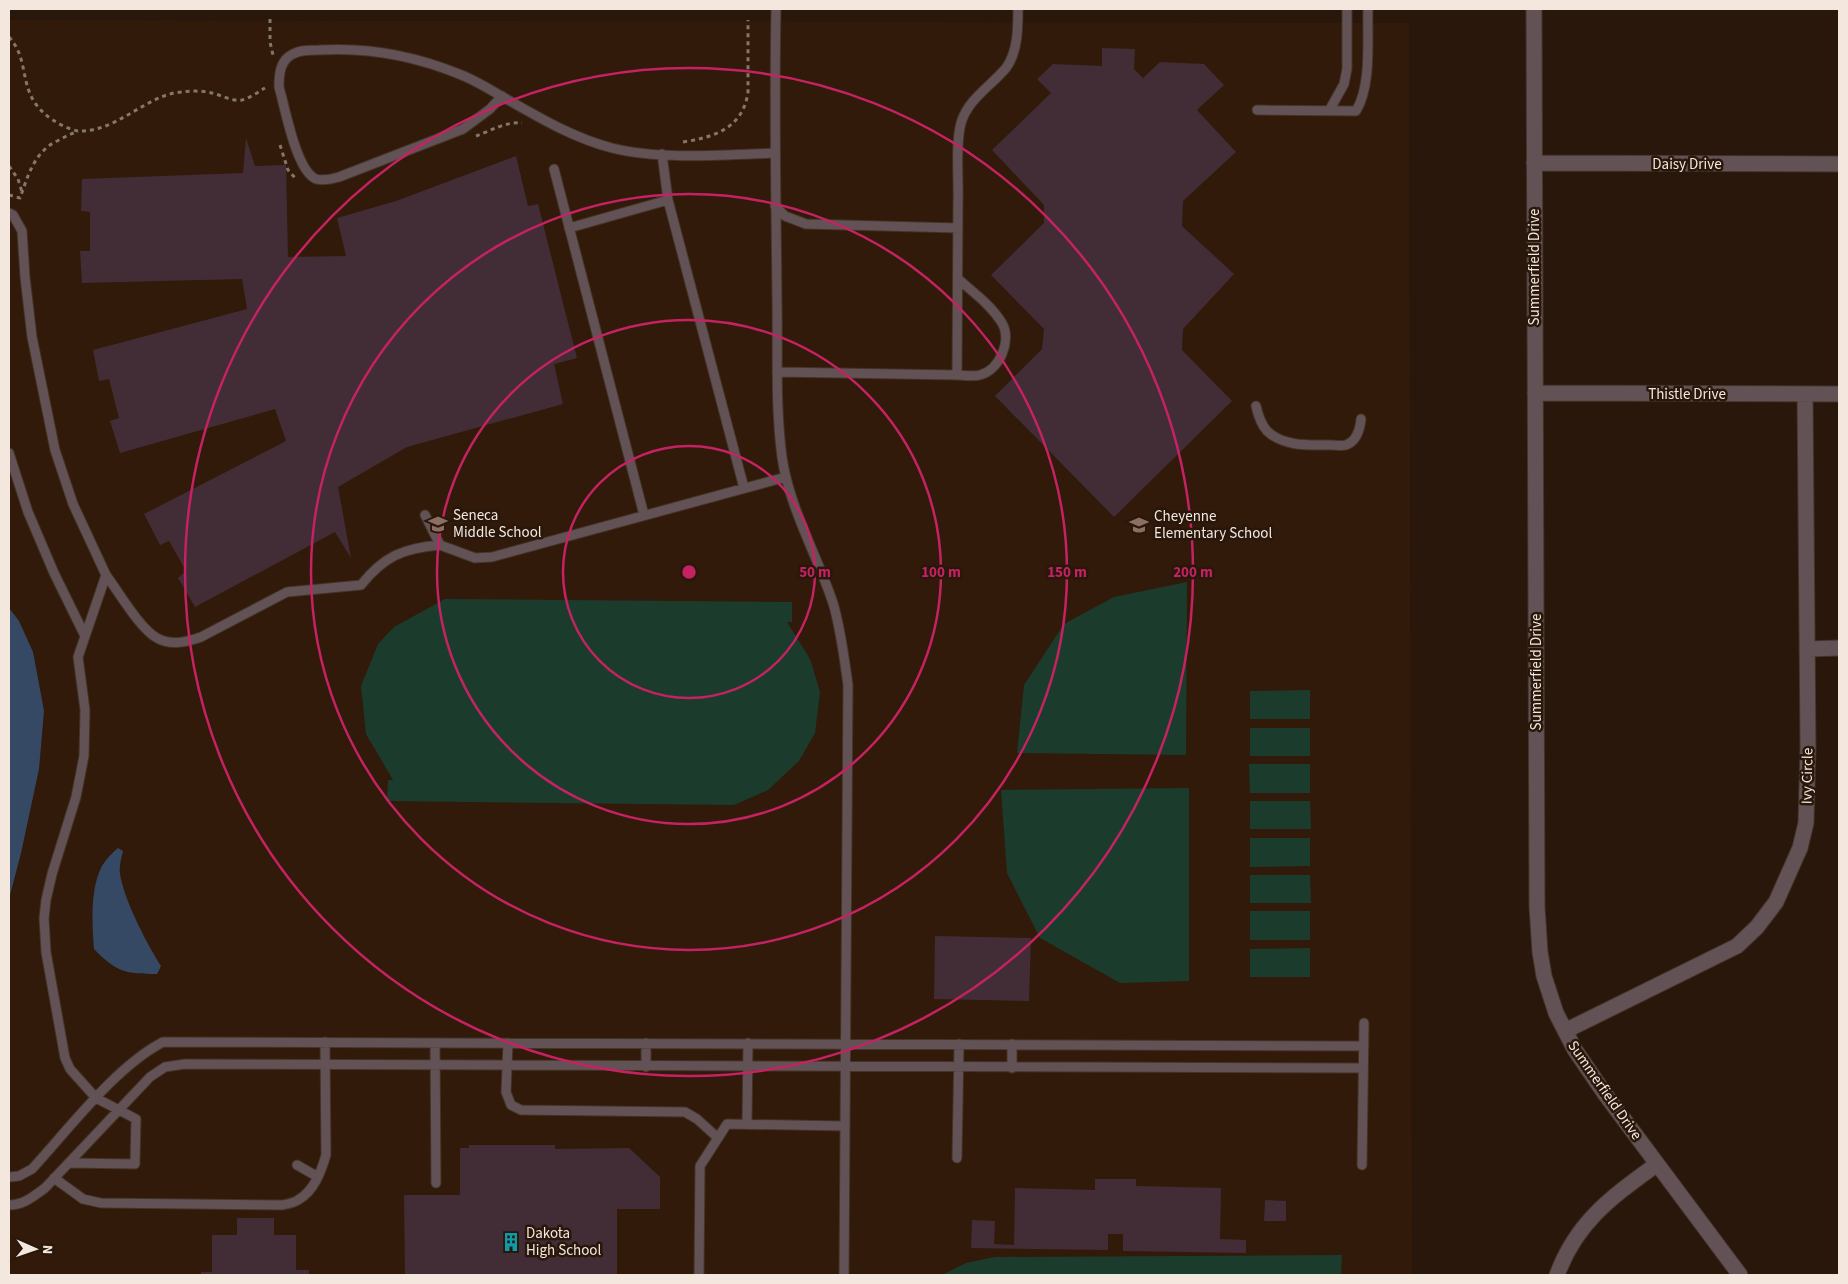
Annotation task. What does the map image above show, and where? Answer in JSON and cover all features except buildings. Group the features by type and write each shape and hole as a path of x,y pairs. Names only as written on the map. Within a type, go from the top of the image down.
{"street":[{"name":"Summerfield Drive","path":"1534,9 1537,907 1540,952 1550,997 1565,1031 1589,1072 1740,1275"},
{"name":"Daisy Drive","path":"1534,164 1839,164"},
{"name":"Thistle Drive","path":"1535,393 1839,394"},
{"name":"Ivy Circle","path":"1565,1031 1737,946 1757,926 1776,902 1800,848 1806,823 1808,747 1805,394"},
{"path":"1807,648 1839,648"},
{"path":"1557,1275 1570,1246 1589,1220 1615,1195 1657,1164"}],"lane":[{"path":"776,9 775,206 777,372 780,436 786,477 832,602 841,632 847,676 844,1275"},
{"path":"957,375 959,138 961,123 968,108 977,96 1007,66 1016,40 1018,9"},
{"path":"1329,111 1344,84 1347,69 1347,9"},
{"path":"1258,110 1356,111 1362,101 1366,86 1368,9"},
{"path":"502,96 490,109 463,129 327,180 315,178 305,171 299,159 279,86 279,74 283,63 292,54 328,49 360,50 397,56 461,74 502,96 570,133 614,148 662,154 775,154"},
{"path":"662,154 668,200 744,488"},
{"path":"554,169 644,515"},
{"path":"569,228 668,200"},
{"path":"775,206 785,216 806,224 958,228"},
{"path":"9,213 13,215 22,231 32,337 56,450 73,504 106,575 146,629 157,638 171,642 187,642 201,637 287,592 361,585 373,570 386,560 419,547 440,545 476,558 492,557 786,477"},
{"path":"777,372 980,375 995,367 1006,341 1003,325 991,308 958,279"},
{"path":"1256,406 1259,419 1267,430 1277,438 1301,445 1346,445 1357,435 1361,419"},
{"path":"9,452 28,512 54,573 85,636"},
{"path":"424,515 440,545"},
{"path":"69,1163 134,1164 136,1119 96,1098 70,1068 65,1058 46,952 44,918 52,874 76,797 84,756 85,710 78,657 106,575"},
{"path":"1362,1165 1364,1024"},
{"path":"9,1177 20,1176 32,1169 96,1098 133,1061 163,1042 1364,1046"},
{"path":"54,1178 83,1199 101,1204 282,1206 298,1200 312,1188 326,1155 325,1042"},
{"path":"435,1043 436,1183"},
{"path":"508,1043 506,1092 511,1105 521,1110 685,1112 697,1119 718,1138"},
{"path":"646,1043 646,1067"},
{"path":"747,1124 748,1043"},
{"path":"957,1158 959,1044"},
{"path":"1012,1044 1012,1068"},
{"path":"9,1204 18,1204 32,1198 69,1163 150,1077 165,1067 185,1064 1363,1068"},
{"path":"699,1275 700,1166 727,1124 845,1126"},
{"path":"297,1165 318,1176"}],"path":[{"path":"269,62 273,54 270,42 270,18"},
{"path":"680,142 698,139 726,128 736,121 743,112 748,92 748,20"},
{"path":"9,37 19,51 27,90 38,108 56,122 79,131"},
{"path":"265,78 265,88 268,97"},
{"path":"9,195 20,198 29,171 40,153 56,141 79,131 110,124 158,99 175,93 211,92 235,100 242,100 265,88"},
{"path":"471,138 514,122 527,126"},
{"path":"280,144 288,170 300,183"},
{"path":"9,166 18,179 22,192"}],"shaded area":[{"path":"9,20 1409,23 1412,1275 9,1275"}],"green space":[{"path":"1187,582 1186,755 1017,753 1024,685 1064,624 1114,597"},
{"path":"445,599 792,602 792,622 787,622 810,659 820,692 815,733 799,761 768,790 734,805 387,801 388,780 393,780 366,734 361,686 378,644 394,627"},
{"path":"1310,690 1310,719 1250,719 1250,691"},
{"path":"1250,728 1310,728 1310,756 1250,756"},
{"path":"1249,764 1310,764 1310,793 1250,793"},
{"path":"1189,788 1189,981 1120,983 1040,938 1007,873 1001,790"},
{"path":"1250,801 1310,801 1311,829 1250,829"},
{"path":"1250,838 1310,838 1310,866 1250,867"},
{"path":"1250,875 1310,875 1311,903 1250,903"},
{"path":"1250,911 1310,911 1310,940 1250,940"},
{"path":"1310,948 1310,977 1250,977 1250,949"},
{"path":"1342,1255 1341,1275 942,1275 966,1263 995,1257"}],"water":[{"path":"9,608 19,621 33,652 44,711 39,769 9,899"},
{"path":"118,848 123,851 120,868 122,885 137,922 161,966 157,974 122,970 109,963 94,949 92,918 95,885 102,866"}],"place":[{"name":"Seneca Middle School","path":"438,524"},
{"name":"Cheyenne Elementary School","path":"1139,525"},
{"name":"Dakota High School","path":"511,1242"}]}
